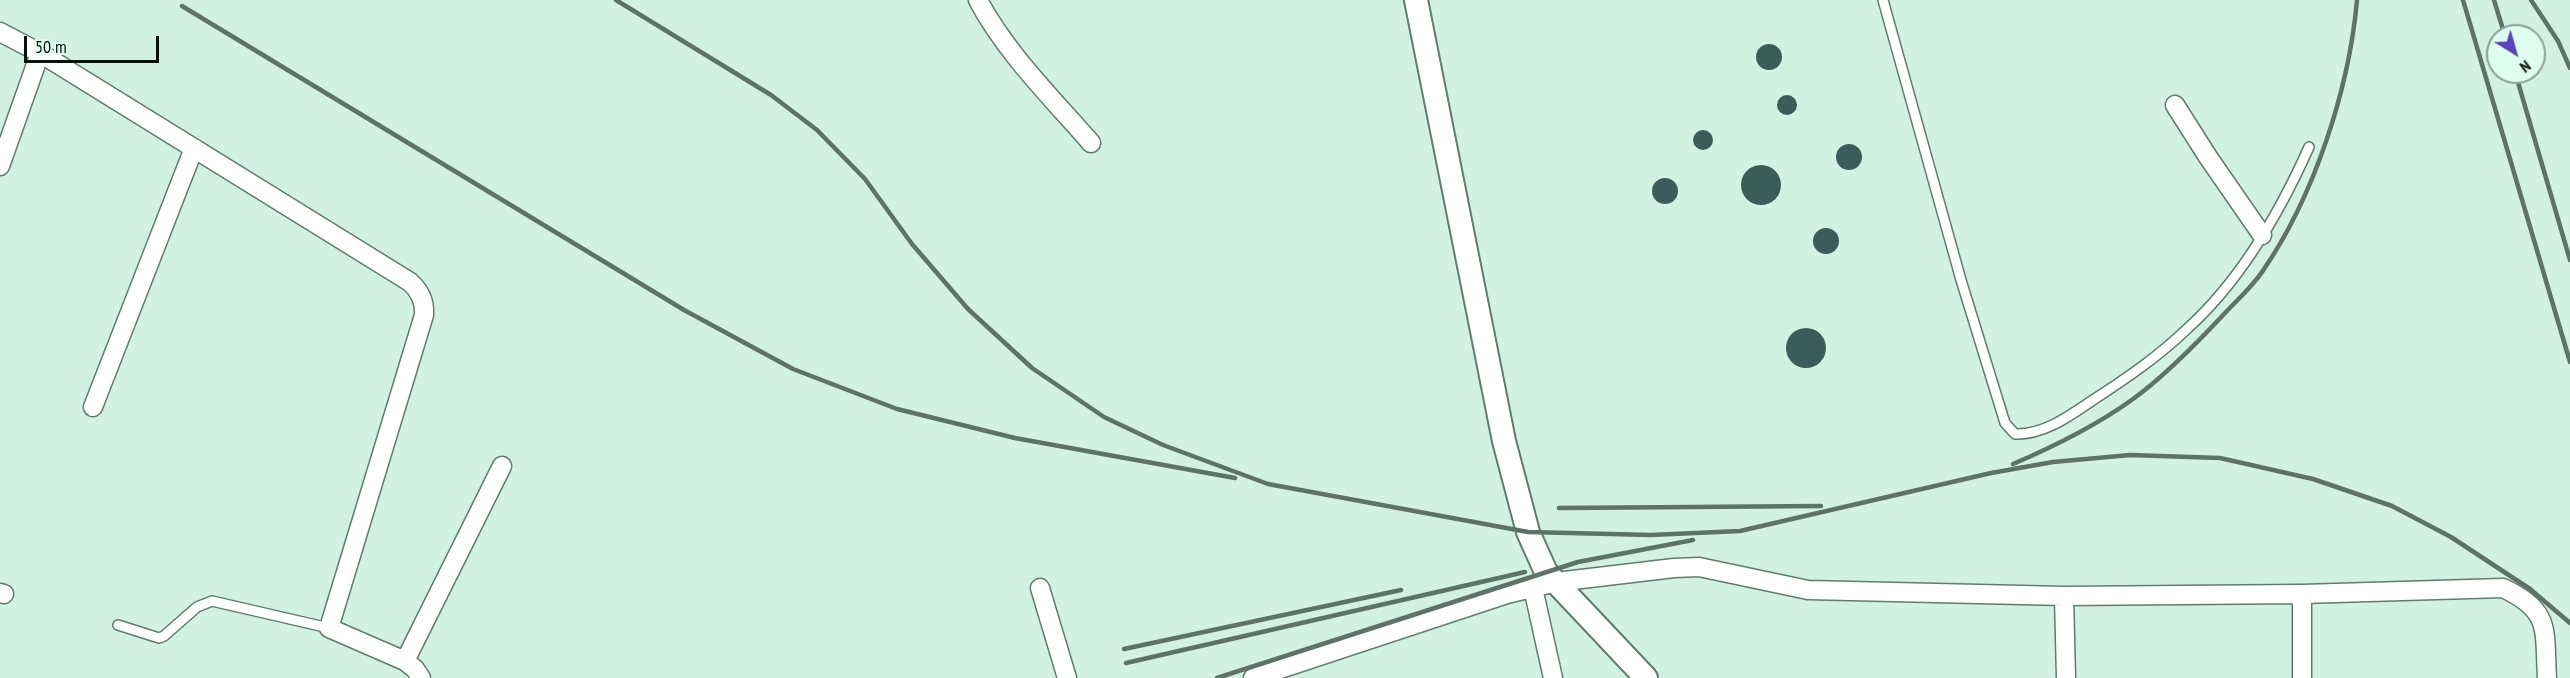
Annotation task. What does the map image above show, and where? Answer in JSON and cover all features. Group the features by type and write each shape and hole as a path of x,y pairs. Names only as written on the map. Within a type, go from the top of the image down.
{"street":[{"path":"978,0 988,20 1003,40 1091,143"},
{"path":"1416,0 1504,441 1528,532 1546,572 1646,678"},
{"path":"0,32 40,53 417,288 424,307 329,628 405,661 421,678"},
{"path":"0,166 40,53"},
{"path":"2175,105 2262,235"},
{"path":"93,407 194,148"},
{"path":"405,661 502,466"},
{"path":"1253,678 1507,594 1556,582 1699,567 1808,590 2064,596 2302,594 2503,588 2522,597 2543,620 2547,678"},
{"path":"1040,588 1067,678"},
{"path":"1533,588 1553,678"},
{"path":"2302,594 2302,678"},
{"path":"2064,596 2066,678"}],"lane":[{"path":"1883,0 1964,291 2005,423 2015,434 2047,427 2067,417 2144,367 2189,327 2227,286 2262,235 2294,181 2309,147"},
{"path":"118,625 159,638 196,607 212,600 329,628"}],"building":[{"path":"1769,44 1778,48 1782,57 1778,66 1769,70 1760,66 1756,57 1760,48"},
{"path":"1787,95 1794,98 1797,105 1794,112 1787,115 1780,112 1777,105 1780,98"},
{"path":"1703,130 1710,133 1713,140 1710,147 1703,150 1696,147 1693,140 1696,133"},
{"path":"1849,144 1858,148 1862,157 1858,166 1849,170 1840,166 1836,157 1840,148"},
{"path":"1761,165 1769,166 1775,171 1780,177 1780,193 1775,199 1769,204 1761,205 1753,204 1747,199 1742,193 1741,185 1742,177 1747,171 1753,166"},
{"path":"1665,178 1674,182 1678,191 1674,200 1665,204 1656,200 1652,191 1656,182"},
{"path":"1826,228 1835,232 1839,241 1835,250 1826,254 1817,250 1813,241 1817,232"},
{"path":"1806,328 1820,334 1826,348 1820,362 1806,368 1792,362 1786,348 1792,334"}],"railway":[{"path":"616,0 771,95 817,130 865,179 912,244 968,309 1032,368 1104,417 1163,445 1268,484 1528,532 1651,535 1740,531 1991,473 2053,462 2130,455 2220,458 2313,479 2392,506 2451,537 2530,589 2570,623"},
{"path":"2013,464 2090,427 2145,390 2192,347 2258,278 2298,211 2326,142 2346,70 2357,0"},
{"path":"2463,0 2570,362"},
{"path":"2494,0 2501,24"},
{"path":"2531,0 2558,41 2570,68"},
{"path":"182,6 684,310 793,369 897,409 1015,438 1235,478"},
{"path":"2519,84 2570,260"},
{"path":"1559,508 1821,506"},
{"path":"1217,678 1578,562 1693,540"},
{"path":"1126,663 1525,572"},
{"path":"1124,649 1401,590"}]}
